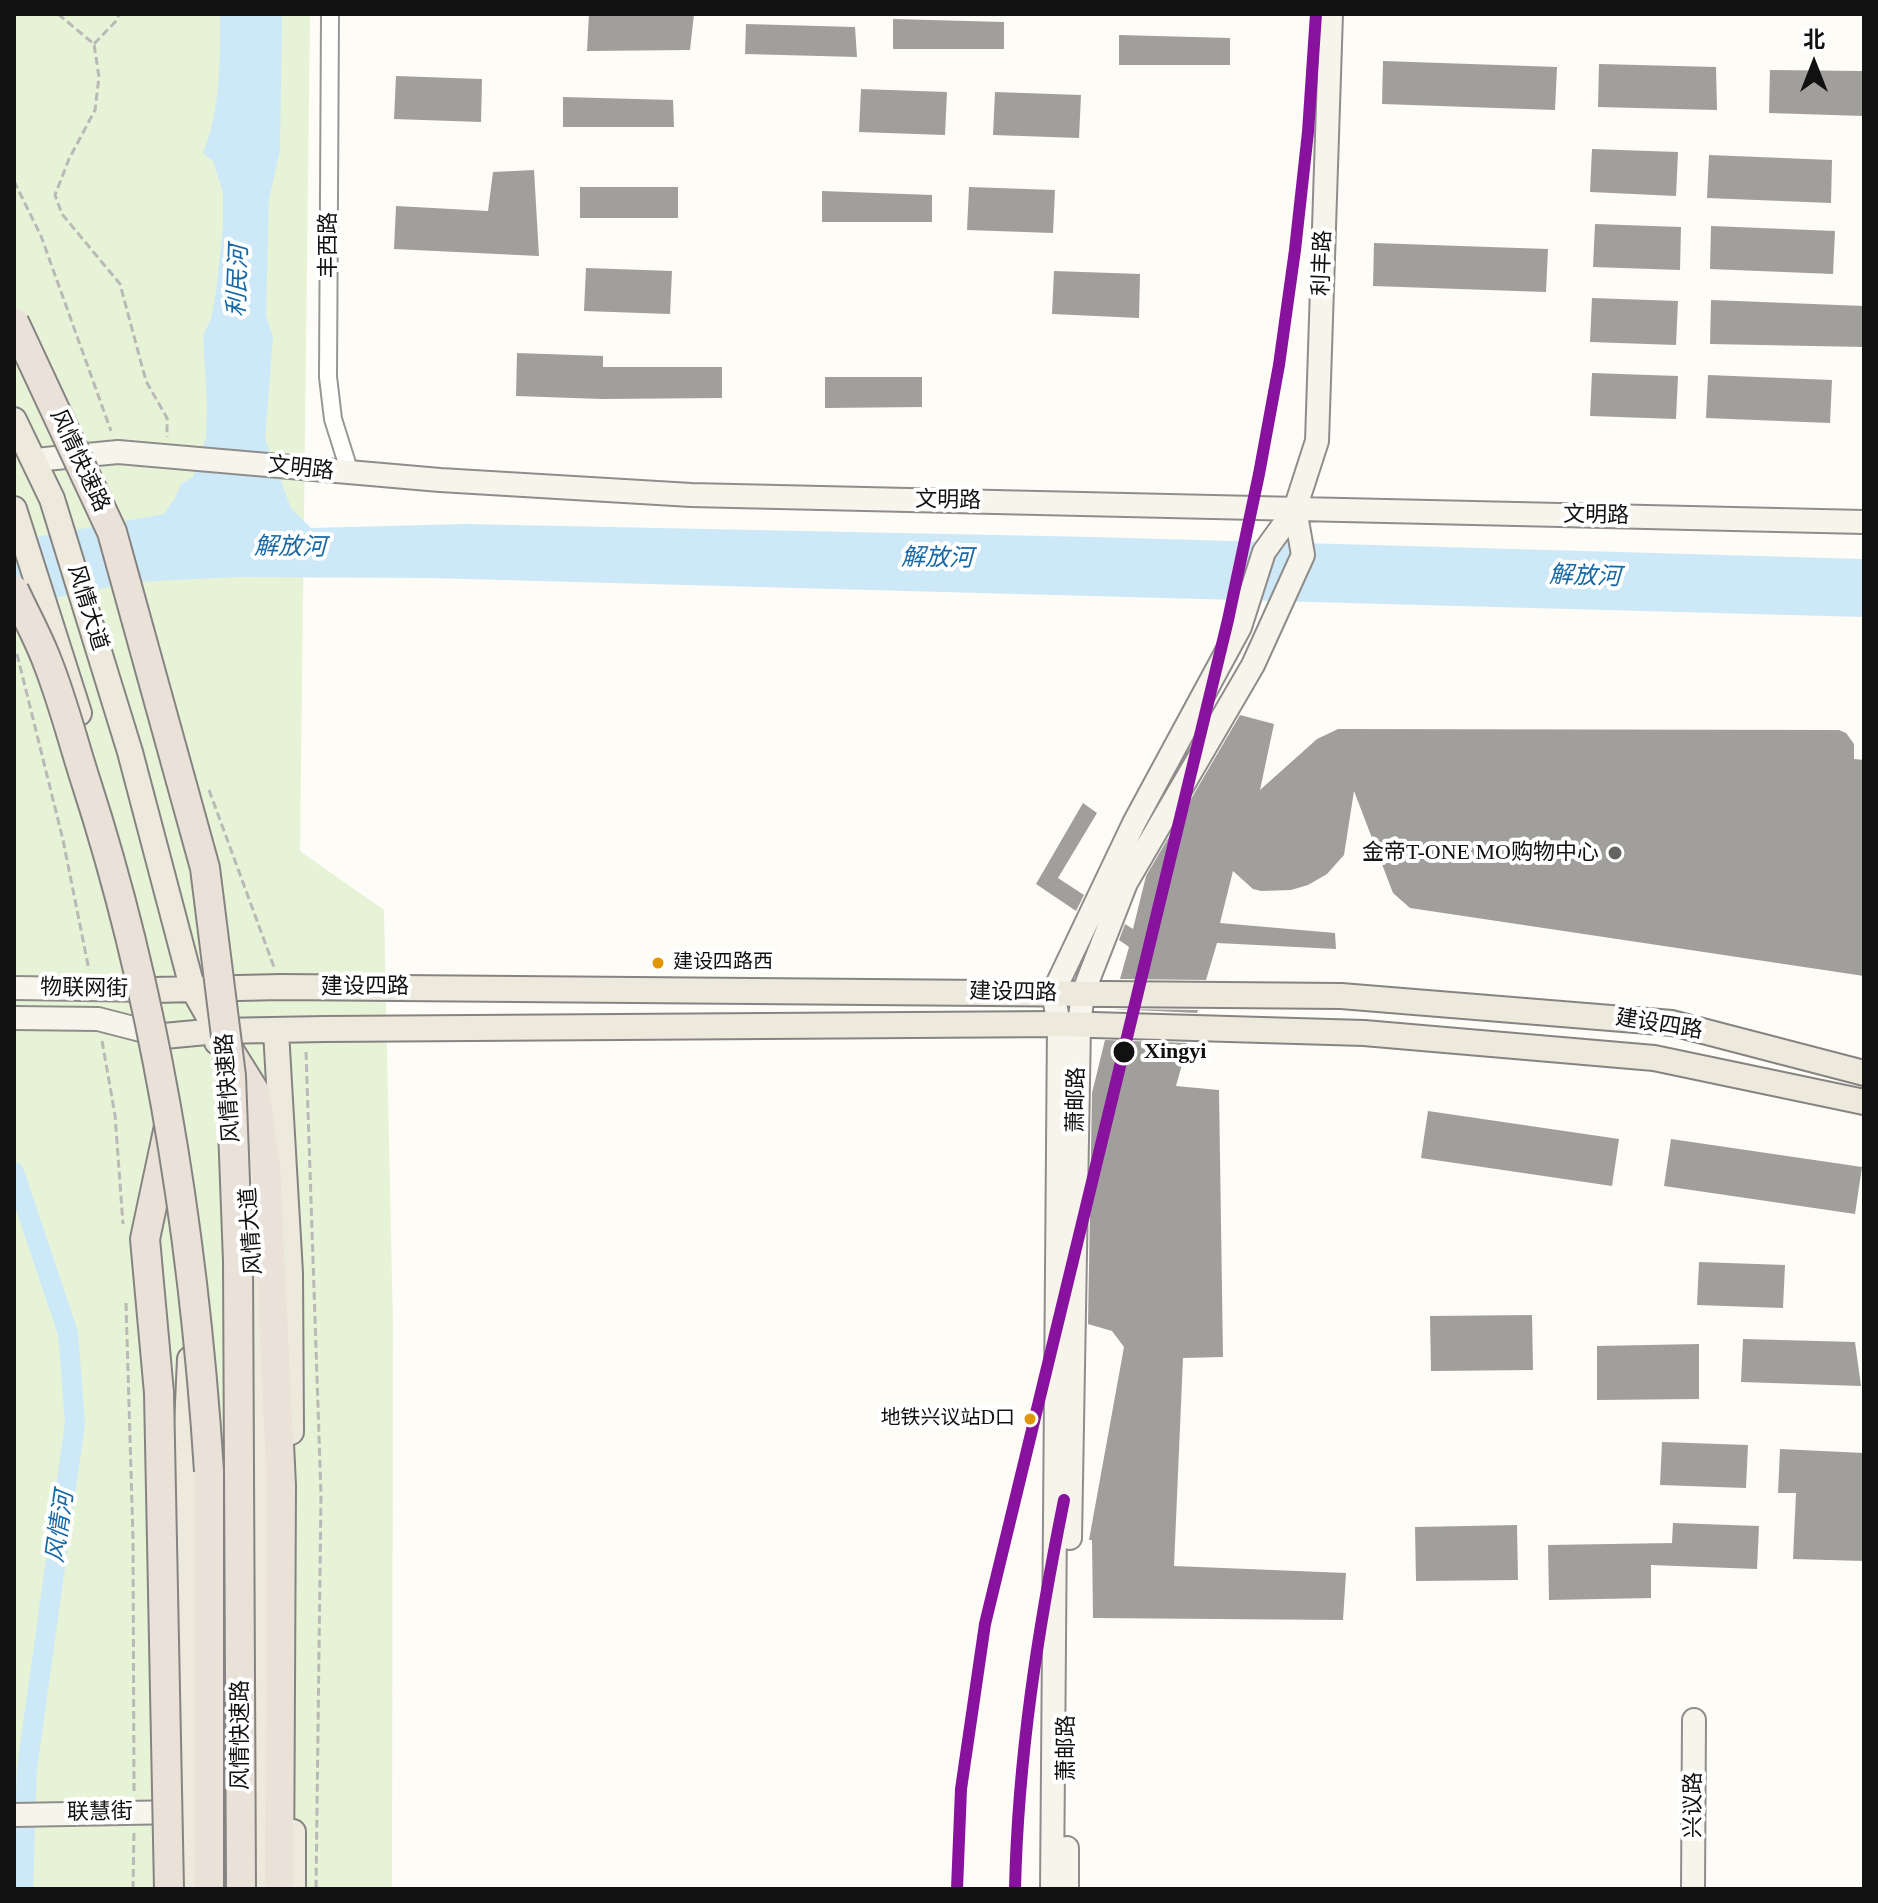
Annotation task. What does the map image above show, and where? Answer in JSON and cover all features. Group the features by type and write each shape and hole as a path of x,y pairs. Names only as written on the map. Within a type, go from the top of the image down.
{"highway":[{"name":"风情快速路","path":"14,322 112,532 205,868 220,977 232,1107 238,1292 241,1889"},
{"name":"风情快速路","path":"14,590 47,661 105,841 139,968 165,1101 202,1357 209,1471 209,1889"},
{"path":"217,1031 255,1092 266,1166 281,1486 279,1889"},
{"path":"169,1889 159,1393 145,1239 175,1102"}],"main road":[{"name":"风情大道","path":"14,420 52,499 94,627 192,987 217,1031 218,1069 248,1172 255,1280 264,1889"},
{"name":"风情大道","path":"14,509 53,625 146,944 196,1206 187,1425 186,1889"},
{"name":"建设四路","path":"154,990 192,987 1341,996 1672,1023 1864,1073"},
{"name":"建设四路","path":"164,1036 217,1031 1069,1025 1364,1033 1654,1058 1864,1102"},
{"path":"276,1031 290,1273 293,1889"}],"street":[{"name":"丰西路","path":"330,14 328,377 333,419 350,473"},
{"name":"利丰路","path":"1295,509 1317,441 1331,14"},
{"name":"文明路","path":"35,460 118,452 350,473 691,495 1864,522"},
{"path":"1069,1025 1053,993 1134,823 1240,627 1264,552 1295,509"},
{"name":"萧邮路","path":"1052,1889 1056,1422 1069,1025 1126,883 1253,665 1303,555 1295,509"},
{"name":"物联网街","path":"14,988 154,990"},
{"name":"物联网街","path":"14,1018 98,1019 164,1036"},
{"name":"萧邮路","path":"1067,1889 1069,1025"},
{"name":"兴议路","path":"1693,1889 1694,1720"},
{"name":"联慧街","path":"14,1815 187,1811"}],"path":[{"path":"58,14 94,44 99,77 95,110 69,159 55,195 62,214 120,284 146,381 167,418 167,437 161,457"},
{"path":"94,44 119,14"},
{"path":"14,181 41,236 118,452"},
{"path":"16,647 63,840 93,989"},
{"path":"98,1019 115,1115 123,1233"},
{"path":"126,1293 133,1539 133,1889"}],"green space":[{"path":"14,14 310,14 300,851 384,910 393,1325 392,1889 14,1889"}],"water":[{"path":"220,14 282,14 280,150 269,199 266,315 273,337 265,439 291,508 311,528 465,524 1092,537 1864,559 1864,617 429,578 238,577 134,582 14,606 14,541 164,514 181,484 193,477 206,438 203,335 211,319 216,292 223,226 223,193 213,161 203,153 216,102"}],"building":[{"path":"589,14 694,14 690,50 587,51"},
{"path":"893,19 1004,22 1004,49 893,49"},
{"path":"746,24 855,27 857,57 745,54"},
{"path":"1119,35 1230,38 1230,65 1119,65"},
{"path":"1383,61 1557,67 1555,110 1382,104"},
{"path":"1599,64 1716,67 1717,110 1598,107"},
{"path":"1770,70 1864,71 1864,116 1769,113"},
{"path":"396,76 482,79 481,122 394,119"},
{"path":"861,89 947,92 945,135 859,132"},
{"path":"995,92 1081,95 1079,138 993,135"},
{"path":"563,97 673,100 674,127 563,127"},
{"path":"1592,149 1678,152 1676,196 1590,192"},
{"path":"1709,155 1832,160 1831,203 1707,198"},
{"path":"534,170 539,256 394,249 396,206 488,211 493,172"},
{"path":"580,187 678,187 678,218 580,218"},
{"path":"969,187 1055,190 1053,233 967,230"},
{"path":"822,191 932,195 932,222 822,222"},
{"path":"1595,224 1681,227 1680,270 1593,267"},
{"path":"1711,226 1835,231 1833,274 1710,269"},
{"path":"1374,243 1548,249 1546,292 1373,286"},
{"path":"586,268 672,271 670,314 584,311"},
{"path":"1054,271 1140,274 1139,318 1052,314"},
{"path":"1592,298 1678,301 1676,345 1590,342"},
{"path":"1711,300 1864,306 1864,347 1710,344"},
{"path":"517,353 603,356 603,367 722,367 722,398 516,396"},
{"path":"1592,373 1678,376 1676,419 1590,416"},
{"path":"1708,375 1832,380 1830,423 1706,418"},
{"path":"825,377 922,377 922,407 825,408"},
{"name":"金帝T-ONE MO购物中心","path":"1240,715 1274,724 1260,790 1317,739 1338,729 1839,730 1846,733 1854,744 1854,759 1864,760 1864,976 1410,908 1393,893 1354,791 1344,855 1327,874 1291,890 1261,891 1253,889 1233,871 1220,923 1335,933 1336,949 1217,943 1206,980 1120,979 1129,947 1119,940 1125,924 1133,929 1146,876"},
{"path":"1083,803 1097,813 1058,878 1084,895 1076,911 1036,884"},
{"path":"1113,1009 1198,1010 1197,1013"},
{"path":"1105,1040 1188,1043 1176,1086 1219,1090 1223,1357 1183,1358 1174,1566 1346,1573 1343,1620 1093,1618 1092,1540 1089,1540 1124,1347 1112,1331 1088,1324 1092,1093"},
{"path":"1428,1111 1619,1139 1612,1186 1421,1158"},
{"path":"1671,1139 1862,1167 1855,1214 1664,1186"},
{"path":"1699,1262 1785,1265 1783,1308 1697,1305"},
{"path":"1532,1315 1533,1370 1431,1371 1430,1316"},
{"path":"1743,1339 1855,1342 1861,1386 1741,1382"},
{"path":"1699,1344 1699,1399 1597,1400 1597,1346"},
{"path":"1662,1442 1748,1445 1746,1488 1660,1485"},
{"path":"1780,1449 1864,1453 1864,1561 1793,1559 1796,1493 1778,1493"},
{"path":"1673,1523 1759,1526 1757,1569 1651,1565 1651,1598 1549,1600 1548,1545 1672,1543"},
{"path":"1517,1525 1518,1580 1416,1581 1415,1527"}],"waterway":[{"name":"风情河","path":"14,1172 68,1333 75,1423 27,1768 23,1889"}],"transit line":[{"path":"957,1889 961,1789 985,1624 1228,620 1259,474 1279,365 1295,250 1308,132 1316,14"},
{"path":"1015,1889 1020,1791 1031,1693 1064,1500"}],"place":[{"name":"金帝T-ONE MO购物中心","path":"1615,853"},
{"name":"建设四路西","path":"658,963"},
{"name":"Xingyi","path":"1124,1052"},
{"name":"地铁兴议站D口","path":"1030,1419"}],"water label":[{"name":"利民河","path":"239,281"},
{"name":"解放河","path":"290,548"},
{"name":"解放河","path":"937,559"},
{"name":"解放河","path":"1585,577"}]}
